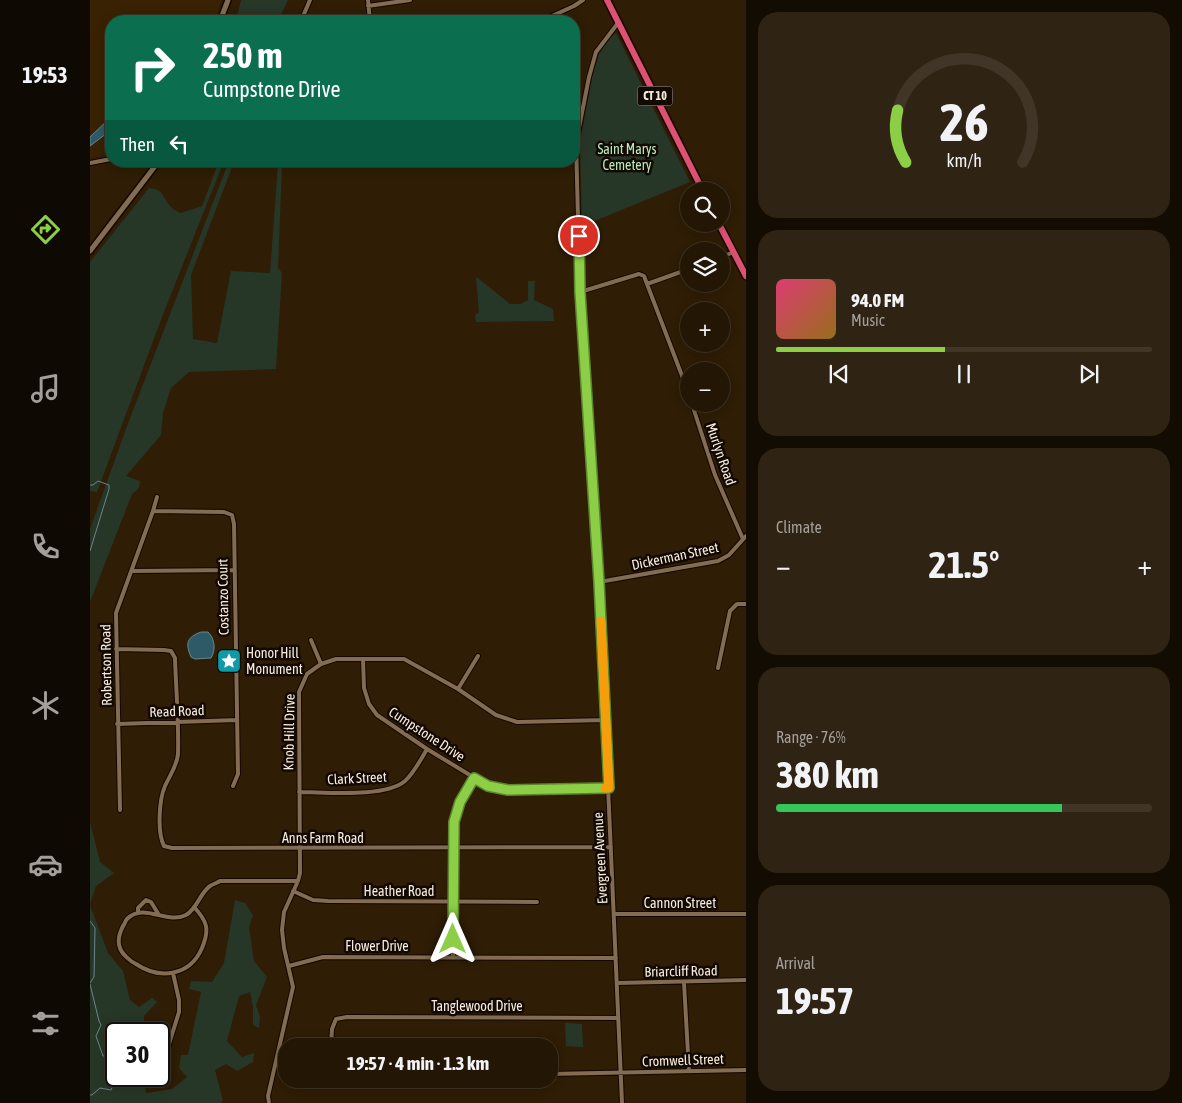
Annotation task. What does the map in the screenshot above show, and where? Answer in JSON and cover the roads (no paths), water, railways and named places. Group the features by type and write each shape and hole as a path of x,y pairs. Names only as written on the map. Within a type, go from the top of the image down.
{"highway":[{"name":"CT 10","path":"607,0 698,182"},
{"path":"723,232 746,276"}],"main road":[{"path":"222,15 228,0"},
{"path":"90,251 152,167"}],"street":[{"path":"303,15 310,0"},
{"path":"368,0 369,15"},
{"path":"368,6 410,0"},
{"path":"554,15 583,0"},
{"name":"Evergreen Avenue","path":"580,119 596,52 618,23"},
{"path":"90,163 105,160"},
{"name":"Evergreen Avenue","path":"576,167 580,292 606,720 622,1103"},
{"path":"730,254 734,252"},
{"path":"647,284 680,272"},
{"path":"580,292 639,274 644,276 680,370"},
{"name":"Murlyn Road","path":"695,412 715,476 744,537"},
{"name":"Robertson Road","path":"120,810 116,613 153,511 156,497"},
{"name":"Costanzo Court","path":"153,511 224,512 232,515 234,524 233,570 238,774 232,786"},
{"name":"Dickerman Street","path":"599,582 718,561 729,555 744,537"},
{"path":"132,571 233,570"},
{"path":"718,668 730,611 737,604 746,604"},
{"path":"311,640 321,664 336,660 404,659 458,689 496,716 517,722 606,720"},
{"path":"116,649 171,651 175,658 178,722"},
{"path":"458,689 478,656"},
{"name":"Cumpstone Drive","path":"362,659 364,688 369,704 377,715 427,749 488,786 508,790 609,788"},
{"name":"Knob Hill Drive","path":"269,1103 268,1096 293,987 282,930 284,912 298,881 300,849 299,692 307,674 321,664"},
{"name":"Read Road","path":"117,724 237,720"},
{"name":"Anns Farm Road","path":"178,722 178,756 173,772 165,786 161,801 160,838 164,846 172,848 300,849 611,847"},
{"name":"Clark Street","path":"300,792 381,791 395,787 406,780 427,749"},
{"path":"453,958 454,822 460,802 474,778"},
{"path":"194,907 205,919 206,930 204,943 199,955 188,966 173,973 158,974 143,969 130,960 120,948 120,933 127,919 138,913 159,914 173,918 186,915 209,887 220,881 298,881"},
{"name":"Heather Road","path":"293,891 313,900 328,902 536,902"},
{"path":"138,913 138,908 146,900 151,902 159,914"},
{"name":"Cannon Street","path":"614,914 746,914"},
{"name":"Flower Drive","path":"289,966 323,957 616,958"},
{"path":"170,1041 179,1012 180,1000 173,973"},
{"name":"Briarcliff Road","path":"617,983 684,983 746,980"},
{"path":"684,983 689,1070"},
{"name":"Tanglewood Drive","path":"331,1038 336,1019 348,1017 618,1018"},
{"name":"Cromwell Street","path":"558,1074 746,1070"}],"water":[{"path":"105,123 105,135 90,146 90,137"},
{"path":"201,632 208,632 212,638 214,648 211,658 195,659 191,657 188,641"}],"waterway":[{"path":"90,485 98,481 109,485 90,551"},
{"path":"90,921 95,928 94,977 90,983"},
{"path":"90,984 101,1025 96,1036 103,1056 105,1056"},
{"path":"90,1095 100,1088 111,1090 112,1087"}],"place":[{"name":"Honor Hill Monument","path":"229,661"}],"park label":[{"name":"Saint Marys Cemetery","path":"627,158"}]}
